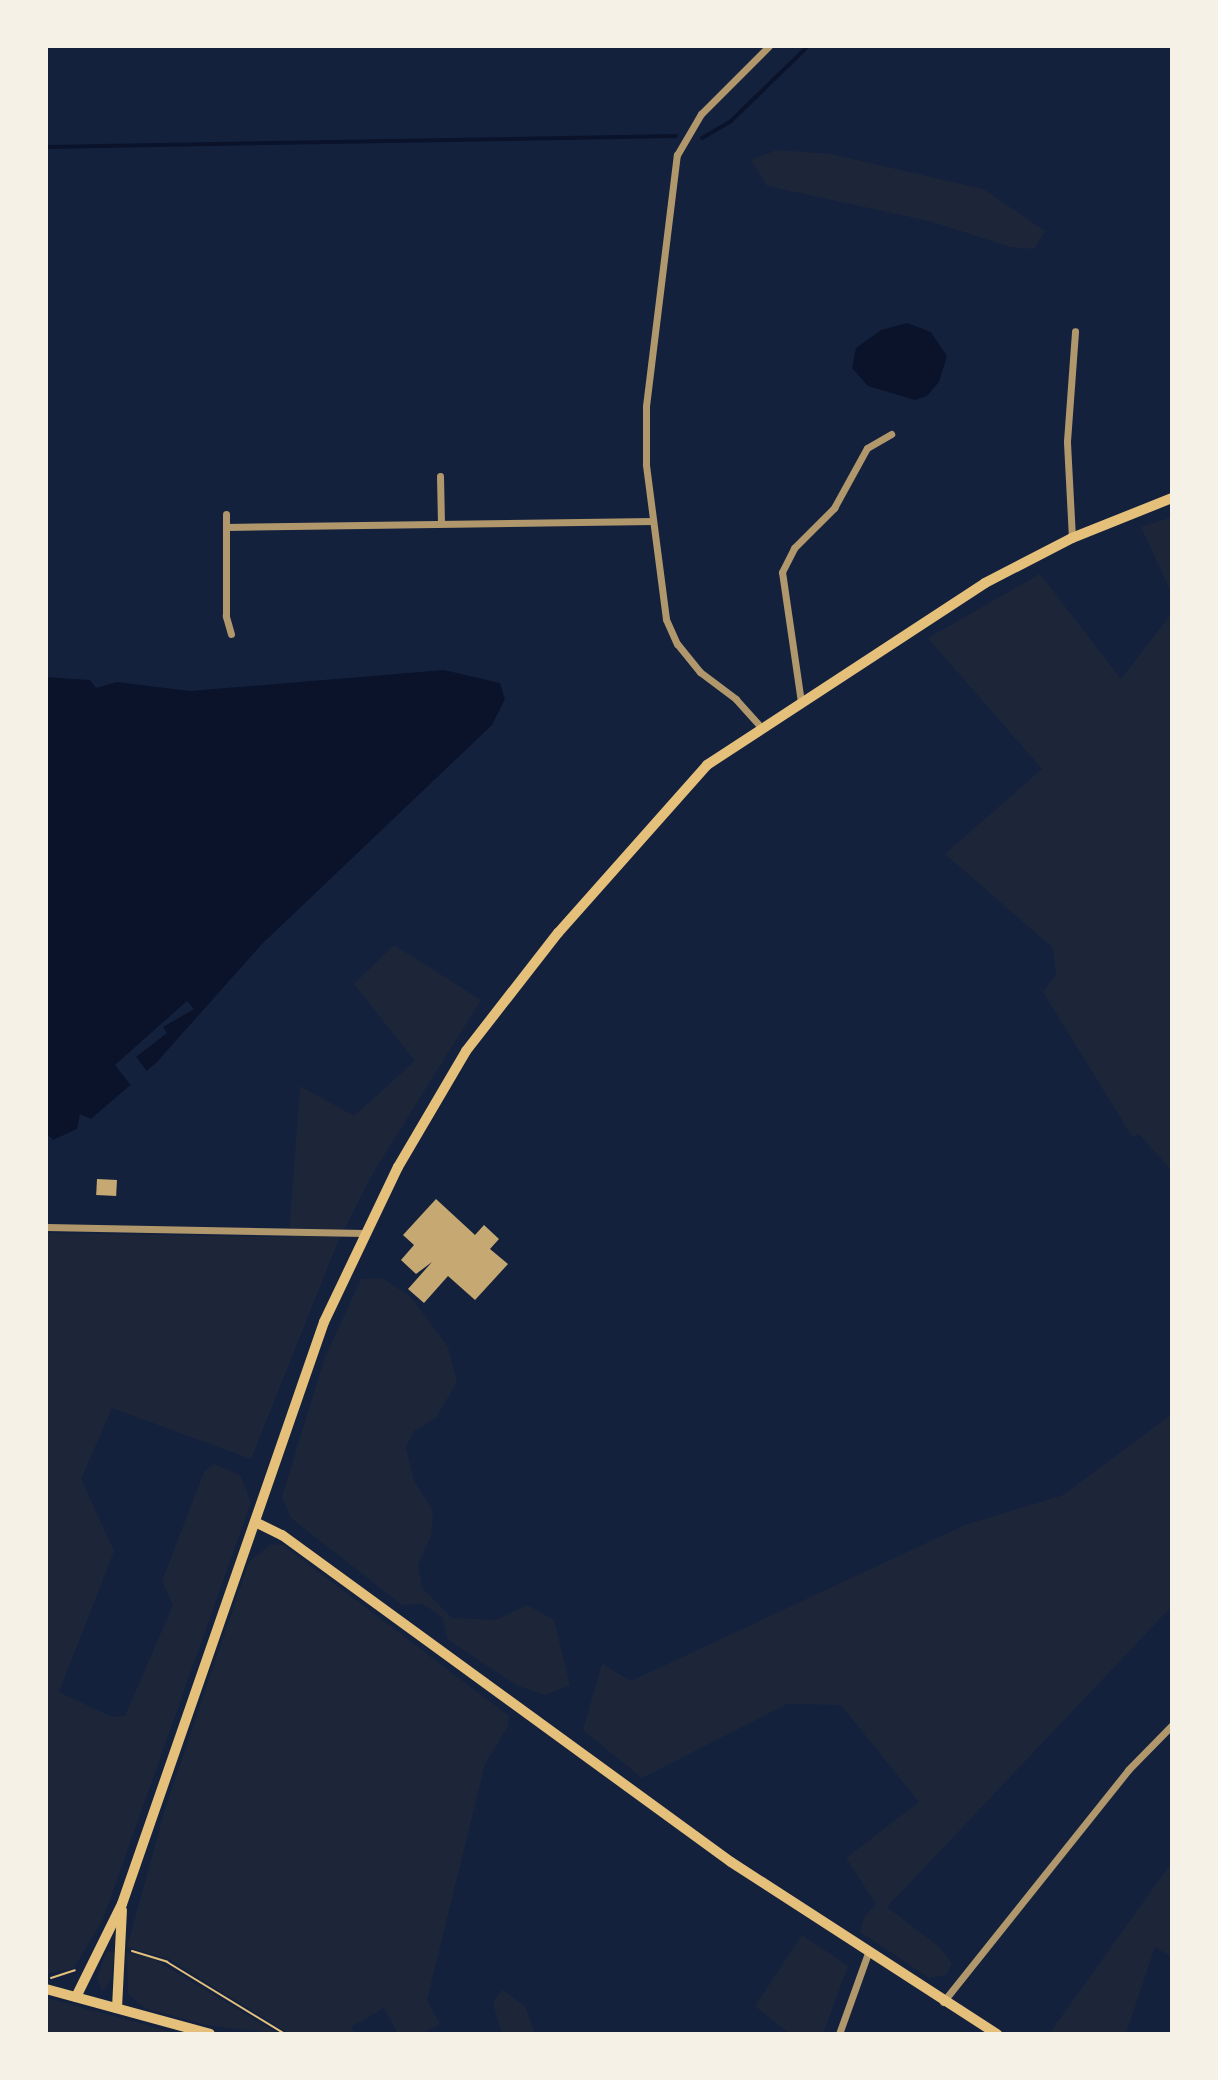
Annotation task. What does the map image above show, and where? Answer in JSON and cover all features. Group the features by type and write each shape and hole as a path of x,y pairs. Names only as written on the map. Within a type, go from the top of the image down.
{"main road":[{"path":"76,1997 122,1904 307,1367 364,1233 466,1051 515,985 679,793 707,765 760,726 985,583 1072,538 1172,498"},
{"path":"255,1522 282,1535 731,1862 943,2002 997,2034"},
{"path":"117,2008 122,1904"},
{"path":"46,1989 210,2034"}],"street":[{"path":"760,726 736,699 700,672 677,644 666,619 653,521 646,406 677,155 701,114 769,46"},
{"path":"1072,538 1067,441 1075,331"},
{"path":"801,702 782,572 794,548 834,508 867,448 891,434"},
{"path":"440,476 441,523"},
{"path":"226,514 226,616 231,634"},
{"path":"226,527 653,521"},
{"path":"46,1227 364,1233"},
{"path":"943,2002 1128,1770 1172,1725"},
{"path":"839,2034 868,1953"}],"path":[{"path":"127,1950 167,1962 285,2034"},
{"path":"46,1978 69,1975 79,1967"}],"shaded area":[{"path":"777,150 831,154 983,189 1045,231 1034,249 1011,247 929,221 767,186 751,160"},
{"path":"907,323 931,332 947,356 939,382 927,396 915,400 868,386 852,368 856,348 881,330"},
{"path":"1172,517 1172,594 1141,527"},
{"path":"1040,574 1121,679 1172,613 1172,1171 1138,1133 1133,1138 1043,992 1056,975 1053,948 945,854 1042,769 928,638"},
{"path":"444,670 500,683 505,699 492,725 262,944 157,1062 91,1119 80,1114 77,1129 53,1140 46,1133 46,677 90,680 96,688 117,682 190,691"},
{"path":"394,945 481,1000 373,1173 337,1244 251,1459 112,1408 81,1479 114,1551 59,1692 112,1717 125,1716 173,1605 162,1581 204,1472 214,1464 240,1475 251,1502 103,1919 74,1968 46,1974 46,1233 289,1237 300,1086 354,1116 415,1061 354,984"},
{"path":"382,1278 411,1297 448,1347 457,1382 436,1418 414,1431 406,1447 414,1481 433,1511 431,1536 418,1565 422,1588 452,1618 496,1620 527,1605 554,1620 570,1685 545,1695 518,1686 448,1640 442,1617 423,1604 402,1605 291,1518 282,1497 324,1360 361,1279"},
{"path":"1172,1414 1172,1606 887,1907 938,1946 952,1963 946,1975 929,1978 860,1932 864,1917 876,1904 846,1858 919,1802 841,1705 787,1704 642,1778 583,1730 602,1664 631,1681 965,1525 1063,1495"},
{"path":"271,1544 283,1545 509,1716 508,1726 485,1764 427,2000 440,2024 421,2034 398,2034 384,2008 351,2027 355,2034 290,2034 169,1959 127,1947 166,1806 249,1562"},
{"path":"1172,1862 1172,1957 1155,1947 1126,2034 1049,2034"},
{"path":"802,1935 848,1966 823,2034 790,2034 755,2006"},
{"path":"107,1951 115,1953 111,1981 102,1991 97,1977"},
{"path":"127,1953 152,1958 279,2034 205,2025 145,2008 128,1994"},
{"path":"502,1990 525,2006 535,2034 502,2034 493,2002"},
{"path":"46,1998 146,2025 178,2034 46,2034"}],"pier":[{"path":"187,1001 194,1009 163,1027 167,1033 136,1057 149,1074 133,1088 115,1065"}],"building":[{"path":"97,1179 117,1180 116,1196 96,1195"},
{"path":"436,1199 475,1235 484,1225 499,1239 490,1249 508,1264 475,1300 448,1276 424,1303 408,1289 432,1262 416,1274 401,1260 414,1245 403,1235"}],"waterway":[{"path":"702,138 731,121 808,46"},
{"path":"46,147 676,136"}]}
